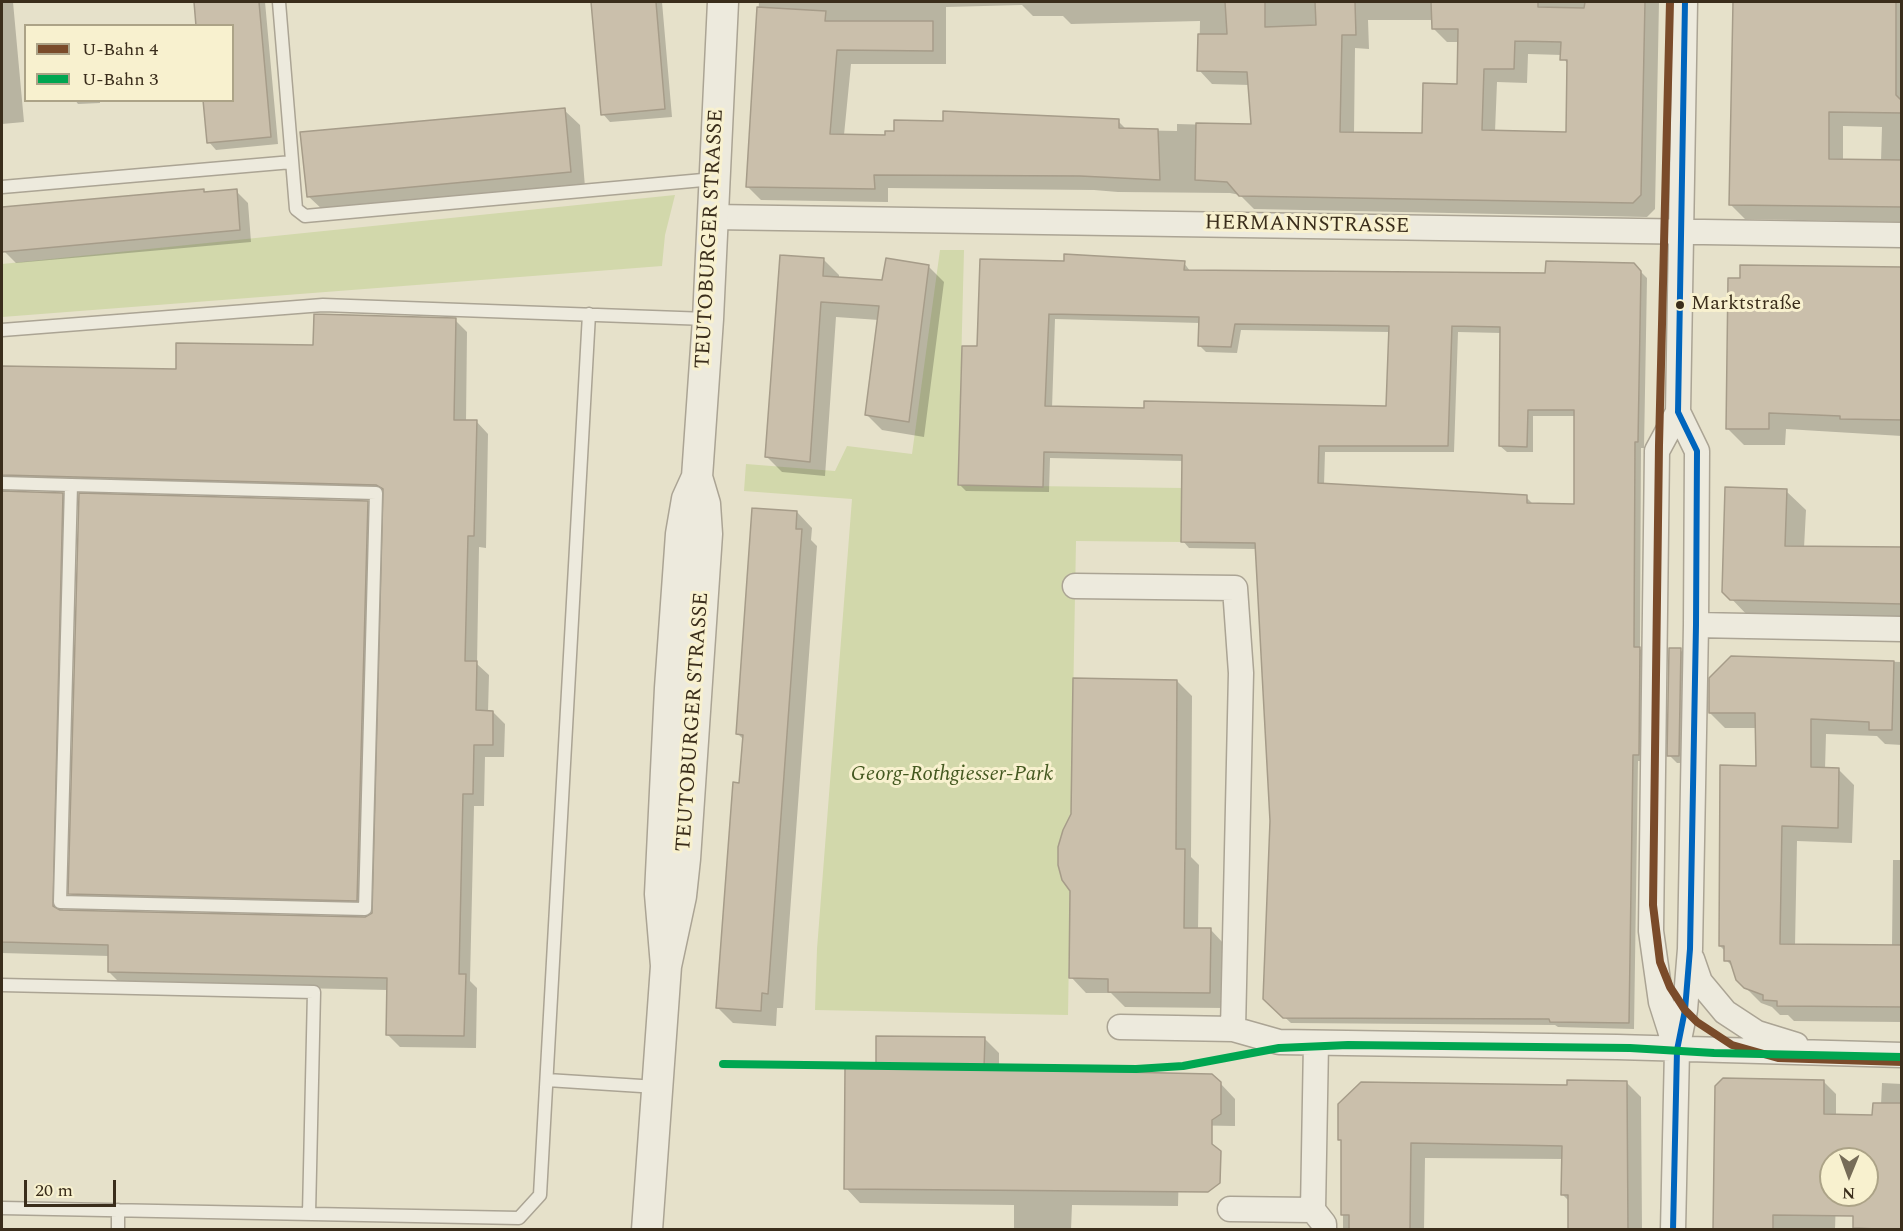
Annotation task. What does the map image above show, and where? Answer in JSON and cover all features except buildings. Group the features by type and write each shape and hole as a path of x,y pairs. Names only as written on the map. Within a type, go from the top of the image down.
{"street":[{"name":"TEUTOBURGER STRASSE","path":"647,1230 666,966 660,882 670,688 681,534 687,499 697,477 708,319 723,2"},
{"path":"1677,1050 1661,1002 1651,931 1657,451 1678,412 1685,2"},
{"name":"HERMANNSTRASSE","path":"713,216 1902,235"},
{"path":"1673,1230 1677,1050 1685,1010 1690,950 1696,625 1697,451 1678,412"},
{"path":"1075,586 1234,588 1241,673 1233,1029"},
{"path":"1696,625 1902,630"},
{"path":"1690,950 1706,992 1739,1024 1776,1040 1833,1054"},
{"path":"1120,1027 1233,1029 1267,1041 1316,1043 1617,1047 1902,1055"},
{"path":"1230,1209 1319,1220 1316,1043"}],"lane":[{"path":"279,2 296,209 305,216 714,179"},
{"path":"2,187 292,162"},
{"path":"2,330 323,305 708,319"},
{"path":"2,1208 519,1218 540,1195 589,314"},
{"path":"2,483 376,493 365,909 60,902 71,485"},
{"path":"2,985 314,992 309,1214"},
{"path":"547,1080 657,1087"},
{"path":"118,1210 118,1230"}],"green space":[{"path":"675,195 665,235 662,266 2,317 2,264"},
{"name":"Georg-Rothgiesser-Park","path":"940,250 964,250 958,485 1182,488 1181,542 1076,541 1071,814 1058,847 1058,865 1062,880 1070,891 1068,1015 815,1010 817,949 852,499 744,491 746,464 835,471 847,446 912,454"}],"metro line":[{"name":"4","path":"1670,2 1659,445 1653,905 1660,962 1670,987 1685,1010 1697,1022 1732,1045 1778,1058 1902,1062"},
{"name":"3","path":"723,1064 1136,1069 1183,1066 1279,1048 1348,1045 1630,1048 1714,1053 1902,1057"}],"transit line":[{"path":"1673,1230 1677,1050 1685,1010 1690,949 1696,625 1697,451 1678,412 1685,2"}],"place":[{"name":"Marktstraße","path":"1680,305"}]}
